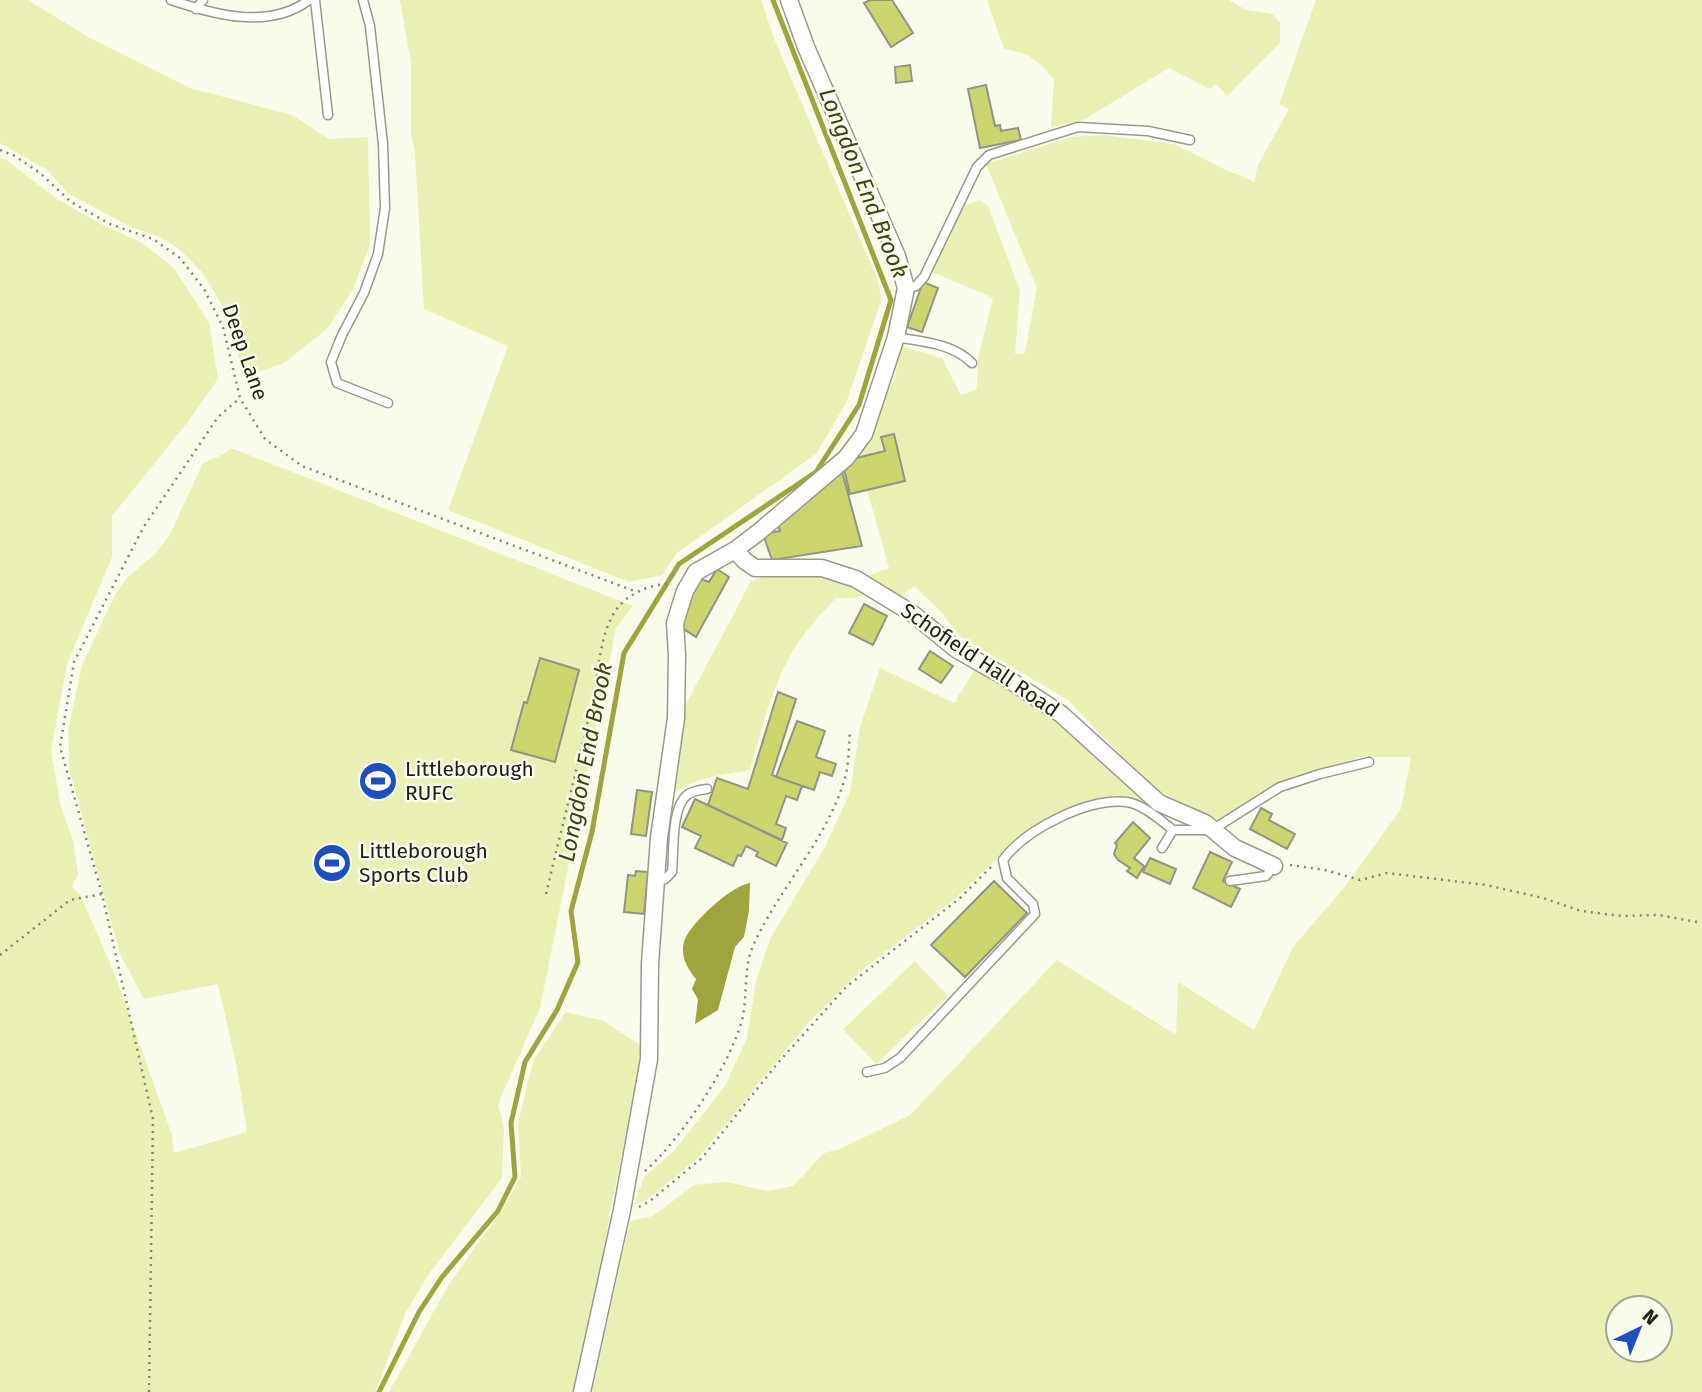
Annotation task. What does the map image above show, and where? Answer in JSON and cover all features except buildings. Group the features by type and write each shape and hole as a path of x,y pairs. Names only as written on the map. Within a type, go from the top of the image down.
{"street":[{"path":"582,1392 622,1210 649,1059 650,964 659,838 676,718 675,623 685,591 696,572 735,550 846,458 864,434 896,337 906,288 897,256 806,47 789,0"},
{"name":"Schofield Hall Road","path":"735,550 755,568 822,568 856,579 913,614 956,649 1061,714 1158,803 1205,823 1235,848 1275,866"}],"lane":[{"path":"171,0 197,9 267,18 312,0 328,115"},
{"path":"197,9 203,0"},
{"path":"363,0 370,26 383,144 385,208 378,254 364,293 331,362 337,383 388,403"},
{"path":"906,288 916,286 924,277 977,167 989,155 1078,127 1148,131 1189,140"},
{"path":"896,337 951,348 972,363"},
{"path":"867,1072 885,1068 900,1058 1035,914 1033,904 1007,878 1003,860 1010,850 1038,828 1077,811 1127,802 1173,830 1212,830 1280,787 1369,762"},
{"path":"657,881 672,872 679,806 685,796 706,789"},
{"path":"1162,848 1173,830"},
{"path":"1230,881 1266,876 1275,866"}],"path":[{"name":"Deep Lane","path":"0,150 15,156 40,173 71,202 110,224 153,239 180,258 204,289 223,327 240,398 265,439 302,466 638,592"},
{"path":"149,1392 153,1119 102,894 60,747 74,663 143,528 218,417 240,398"},
{"path":"546,894 593,700 606,631 617,608 638,592 660,583 681,584"},
{"path":"628,1174 645,1171 669,1147 712,1085 736,1038 743,1017 743,995 752,948 784,891 817,841 840,791 846,775 850,730"},
{"path":"622,1210 631,1211 650,1201 702,1158 777,1063 846,987 961,898 1010,850"},
{"path":"1275,866 1286,864 1325,870 1360,880 1387,873 1486,885 1543,898 1581,911 1659,915 1702,923"},
{"path":"0,955 70,900 102,894"}],"shaded area":[{"path":"0,0 28,0 90,38 190,88 292,115 328,139 368,137 370,245 353,289 327,329 284,363 243,377 231,320 202,272 179,249 160,237 131,227 69,194 47,170 0,143"},
{"path":"400,0 761,0 775,41 879,283 881,301 846,403 816,454 677,553 662,575 629,582 448,510 508,346 424,309 415,153 411,134 411,63"},
{"path":"987,0 1229,0 1246,10 1272,14 1280,22 1280,43 1227,96 1216,84 1210,89 1169,68 1085,119 1051,128 1054,79 1032,58 1004,49"},
{"path":"1316,0 1702,0 1702,1392 592,1392 630,1221 653,1216 694,1185 727,1182 767,1191 793,1186 824,1153 840,1149 910,1115 1057,960 1176,1035 1178,982 1254,1030 1293,947 1343,889 1401,809 1411,757 1361,757 1275,785 1213,822 1152,788 1068,700 960,636 940,611 914,586 902,596 870,585 866,576 889,568 867,490 905,480 893,434 882,437 885,451 857,458 874,429 882,399 894,382 901,346 942,358 961,395 977,389 978,358 993,298 932,272 965,205 979,200 988,206 1020,291 1015,354 1025,353 1037,288 986,164 1071,137 1104,135 1174,144 1255,182 1257,167 1289,109 1279,104"},
{"path":"0,158 5,159 57,199 142,243 174,268 209,323 218,379 187,423 112,516 112,557 67,664 51,751 61,807 73,840 78,874 72,887 80,894 115,975 172,1135 174,1153 247,1132 237,1068 218,984 144,999 120,954 70,772 68,731 82,665 116,593 127,578 155,554 169,536 203,463 231,448 633,606 616,628 540,1008 498,1104 504,1128 502,1178 428,1275 406,1312 375,1392 0,1392"},
{"path":"806,574 837,581 867,595 836,598 799,641 776,685 750,770 699,780 672,795 685,706 751,581 769,576"},
{"path":"880,668 954,703 976,668 1056,716 1185,823 1114,795 1034,827 956,898 858,973 806,1025 699,1157 644,1202 635,1203 644,1177 673,1152 725,1086 747,1038 756,981 770,939 825,847 850,792 860,727"},
{"path":"750,883 744,937 735,947 718,1010 695,1024 698,999 692,989 696,979 685,960 685,939 713,905 733,890"},
{"path":"915,961 948,996 876,1064 843,1029"},
{"path":"566,1012 604,1021 643,1047 610,1213 592,1330 576,1392 389,1392 449,1284 502,1210 521,1177 518,1123 533,1061"}],"waterway":[{"name":"Longdon End Brook","path":"379,1392 419,1312 442,1277 498,1211 515,1177 511,1123 525,1062 557,1010 578,962 571,911 592,832 624,653 679,564 816,472 859,405 891,300 773,0"}],"place":[{"name":"Littleborough RUFC","path":"378,781"},
{"name":"Littleborough Sports Club","path":"332,863"}]}
